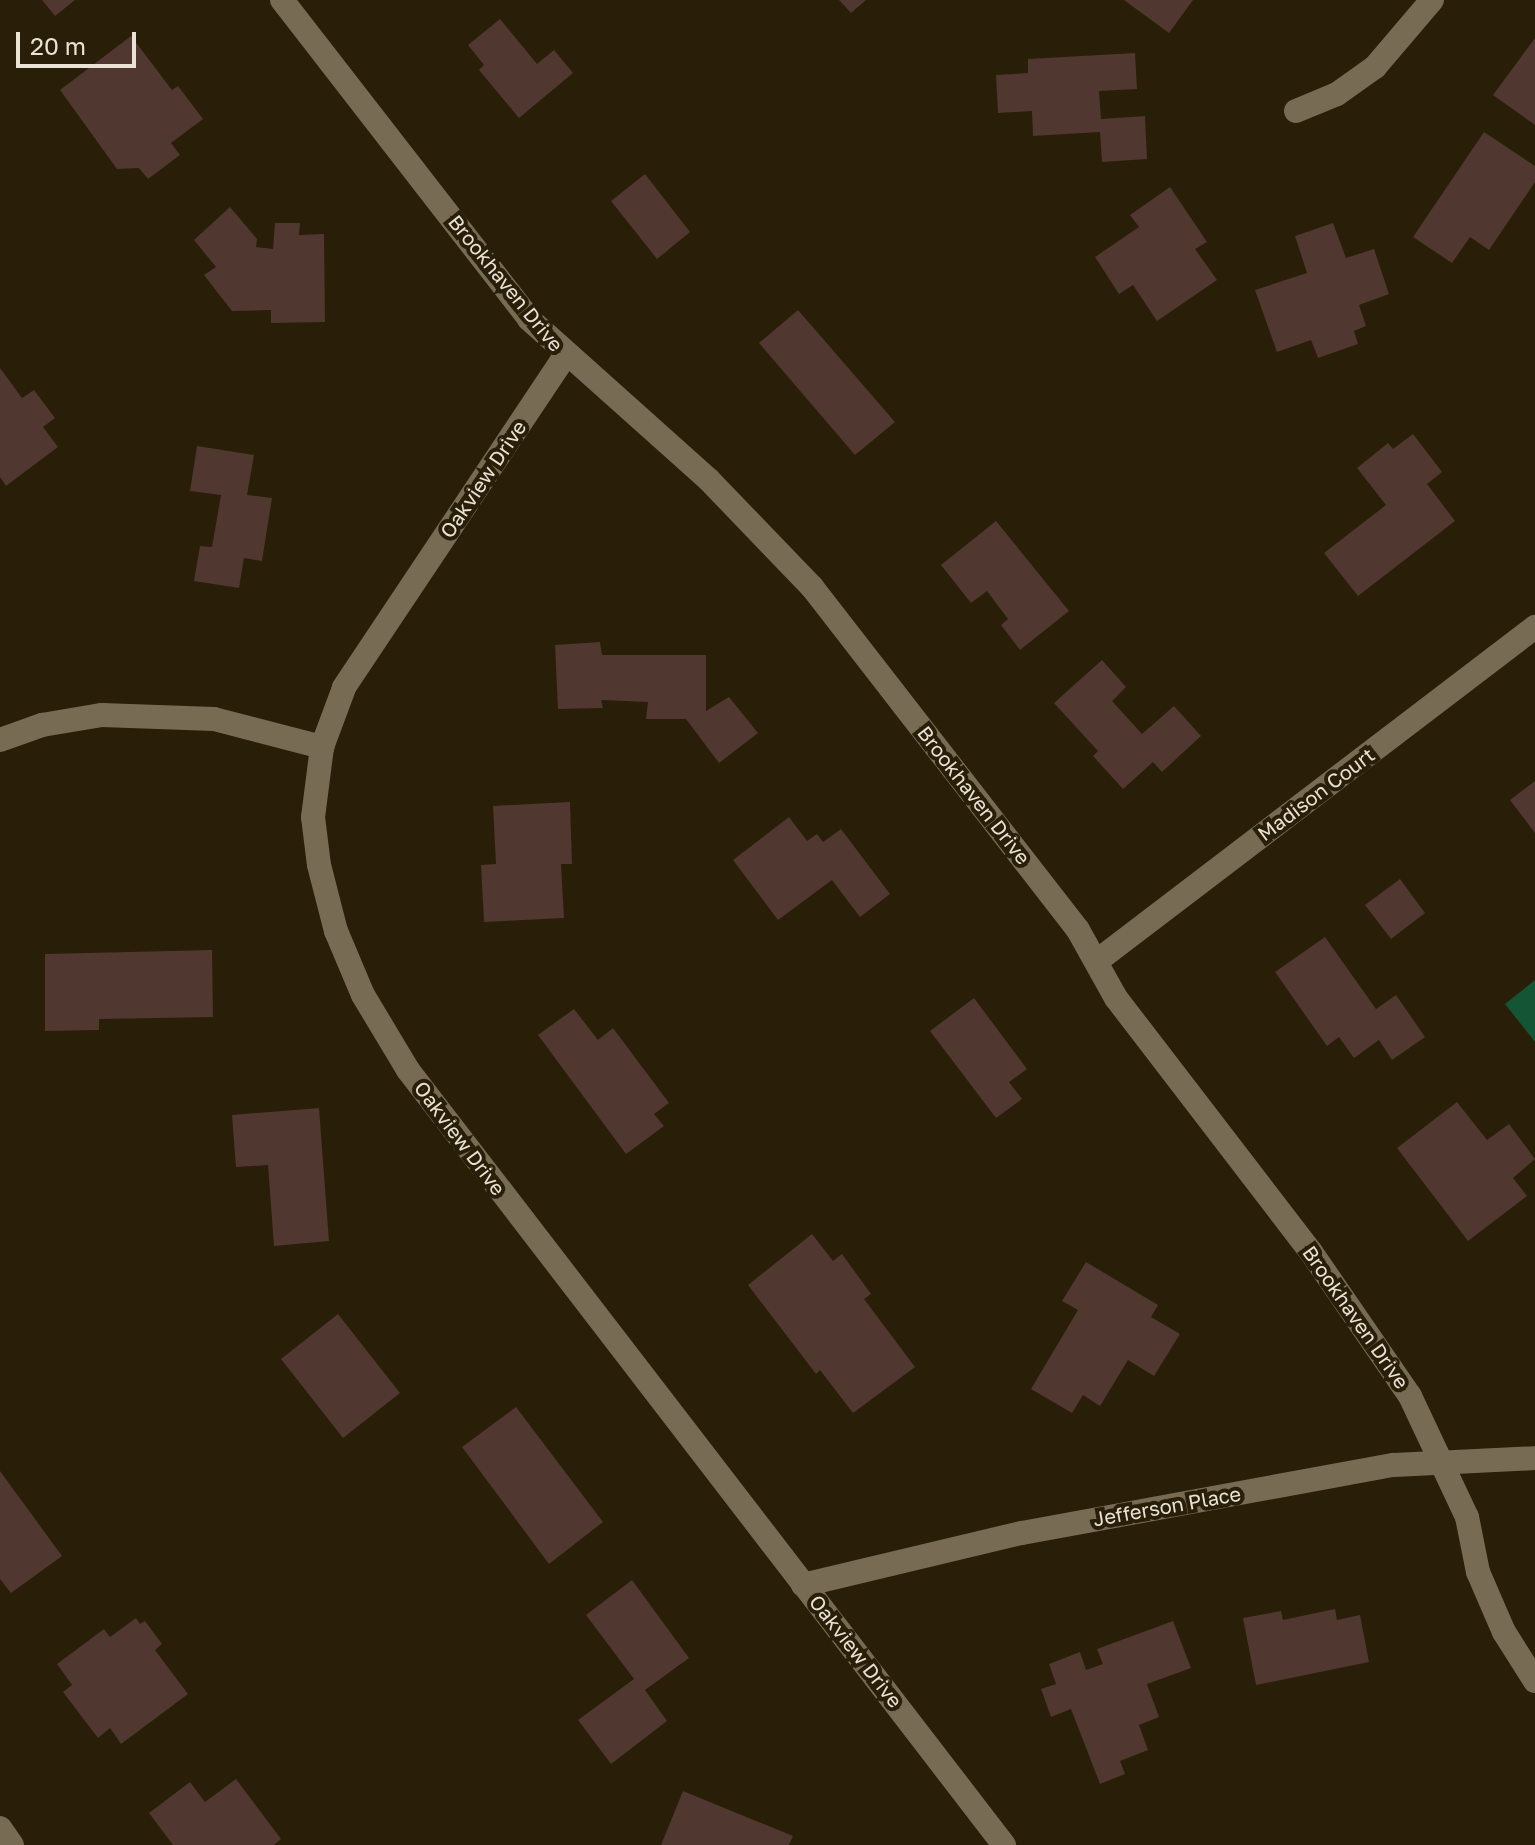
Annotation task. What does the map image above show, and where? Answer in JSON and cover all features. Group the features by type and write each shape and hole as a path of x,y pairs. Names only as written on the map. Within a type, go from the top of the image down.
{"street":[{"name":"Brookhaven Drive","path":"282,0 529,319 565,356 709,480 803,577 1078,930 1116,998 1347,1301 1410,1396 1444,1461 1467,1517 1478,1572 1504,1632 1535,1681"},
{"path":"1296,111 1337,94 1375,67 1432,0"},
{"name":"Oakview Drive","path":"565,356 344,688 322,747 313,817 319,865 336,931 363,995 408,1070 1004,1845"},
{"name":"Madison Court","path":"1097,961 1535,627"},
{"path":"0,740 42,725 102,715 214,719 322,747"},
{"name":"Jefferson Place","path":"803,1585 1022,1533 1394,1465 1535,1458"},
{"path":"0,1828 12,1845"}],"green space":[{"path":"1535,980 1535,1042 1505,1004"}],"building":[{"path":"42,0 75,0 55,16"},
{"path":"839,0 866,0 851,13"},
{"path":"1124,0 1193,0 1169,33"},
{"path":"500,19 537,64 554,50 573,73 519,118 479,70 484,65 468,45"},
{"path":"131,36 172,90 178,86 203,119 171,143 180,155 148,179 139,168 117,169 60,90"},
{"path":"1535,38 1535,125 1493,95"},
{"path":"1135,53 1137,89 1099,91 1101,119 1145,116 1147,159 1102,162 1100,132 1033,136 1032,111 998,113 996,75 1028,73 1028,59"},
{"path":"1484,132 1535,166 1535,182 1489,250 1470,237 1452,263 1413,237"},
{"path":"645,174 690,232 657,259 611,201"},
{"path":"1170,187 1207,242 1195,249 1217,280 1157,321 1133,285 1119,294 1095,257 1139,227 1130,215"},
{"path":"230,207 257,239 256,247 273,249 275,223 300,223 299,235 324,234 325,322 271,323 271,310 232,311 204,275 216,267 194,240"},
{"path":"1333,223 1346,258 1374,249 1389,294 1359,305 1366,326 1354,331 1358,344 1318,358 1311,340 1277,352 1255,290 1307,273 1295,236"},
{"path":"798,310 895,422 855,455 759,343"},
{"path":"0,368 22,398 34,390 55,418 43,427 58,447 6,486 0,477"},
{"path":"1413,434 1442,472 1427,484 1455,521 1358,596 1324,553 1386,505 1357,468 1388,443 1393,449"},
{"path":"197,446 254,455 247,495 272,498 262,561 244,558 239,588 194,581 200,546 212,547 221,495 190,491"},
{"path":"996,521 1069,611 1020,650 1001,625 1008,619 987,591 971,603 941,565"},
{"path":"600,642 602,655 706,655 706,711 729,697 758,733 719,763 686,719 646,719 648,702 601,700 603,708 558,709 555,645"},
{"path":"1102,660 1126,687 1112,701 1142,734 1174,706 1201,736 1162,772 1153,762 1123,789 1093,756 1098,751 1054,703"},
{"path":"1535,781 1535,833 1510,800"},
{"path":"570,802 572,864 561,864 564,918 484,922 481,865 496,864 493,806"},
{"path":"789,817 807,841 817,834 823,842 841,829 890,894 860,917 832,880 778,920 733,860"},
{"path":"1400,879 1425,913 1391,939 1365,905"},
{"path":"1325,937 1376,1009 1396,995 1425,1037 1392,1060 1379,1040 1354,1058 1339,1037 1327,1046 1275,972"},
{"path":"212,950 213,1017 99,1019 99,1030 45,1031 45,954"},
{"path":"974,998 1027,1069 1009,1082 1022,1099 996,1118 930,1031"},
{"path":"574,1009 598,1040 613,1028 669,1103 654,1114 664,1126 626,1154 538,1035"},
{"path":"1457,1102 1487,1140 1509,1124 1535,1159 1513,1178 1527,1196 1468,1241 1397,1148"},
{"path":"319,1108 329,1241 274,1246 268,1165 236,1167 232,1115"},
{"path":"812,1234 833,1261 842,1254 871,1294 864,1299 915,1367 853,1413 820,1370 816,1374 748,1285"},
{"path":"1086,1262 1158,1305 1151,1317 1180,1334 1154,1376 1128,1360 1100,1406 1083,1395 1072,1413 1031,1389 1078,1310 1062,1301"},
{"path":"338,1314 400,1393 343,1438 281,1359"},
{"path":"516,1407 603,1522 549,1564 462,1447"},
{"path":"0,1471 62,1556 11,1593 0,1579"},
{"path":"632,1580 689,1658 645,1690 667,1721 611,1764 578,1720 634,1679 586,1615"},
{"path":"1335,1609 1337,1620 1360,1615 1369,1662 1256,1685 1243,1618 1281,1611 1283,1620"},
{"path":"136,1618 140,1624 145,1621 162,1644 155,1650 188,1694 121,1744 110,1728 98,1738 63,1692 72,1685 57,1664 104,1629 110,1637"},
{"path":"1173,1621 1191,1668 1147,1684 1159,1717 1139,1725 1148,1750 1120,1761 1125,1774 1100,1784 1071,1709 1051,1717 1041,1689 1056,1684 1049,1664 1080,1652 1086,1670 1103,1664 1097,1649"},
{"path":"236,1779 281,1839 274,1845 173,1845 149,1813 190,1782 205,1802"},
{"path":"683,1791 793,1836 789,1845 661,1845"}]}
